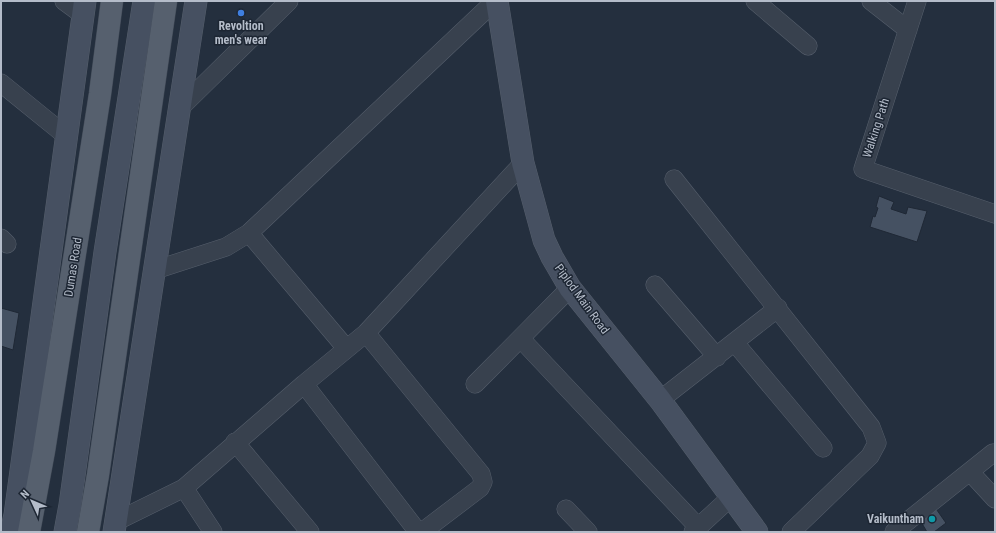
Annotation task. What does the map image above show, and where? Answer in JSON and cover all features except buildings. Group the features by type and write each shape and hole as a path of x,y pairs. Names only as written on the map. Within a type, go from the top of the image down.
{"main road":[{"name":"Dumas Road","path":"29,532 44,451 100,94 112,1"},
{"path":"88,532 98,475 166,1"}],"street":[{"path":"9,518 84,8 64,1"},
{"path":"53,532 89,307 131,1"},
{"path":"65,532 105,252 144,1"},
{"path":"116,526 196,1"},
{"path":"179,109 289,1"},
{"path":"155,270 226,247 249,233 496,1"},
{"name":"Piplod Main Road","path":"496,1 523,163 544,240 552,257 570,288 660,400 730,498 757,532"},
{"path":"755,1 808,46"},
{"path":"871,1 908,30"},
{"name":"Walking Path","path":"917,1 863,169 995,214"},
{"path":"1,83 65,135"},
{"path":"116,526 184,488 235,442 366,332 523,163"},
{"path":"674,179 871,427 877,443 870,456 791,532"},
{"path":"249,233 346,348"},
{"path":"655,285 717,357"},
{"path":"475,384 570,288"},
{"path":"660,400 778,308"},
{"path":"366,332 481,474 482,482 480,488 422,532"},
{"path":"521,339 696,530 730,498"},
{"path":"735,343 823,448"},
{"path":"304,384 418,532"},
{"path":"235,442 310,532"},
{"path":"894,532 970,473 993,453"},
{"path":"970,473 995,498"},
{"path":"184,488 213,532"},
{"path":"566,509 588,532"}],"place":[{"name":"Revoltion men's wear","path":"241,13"},
{"name":"Vaikuntham","path":"932,519"}]}
